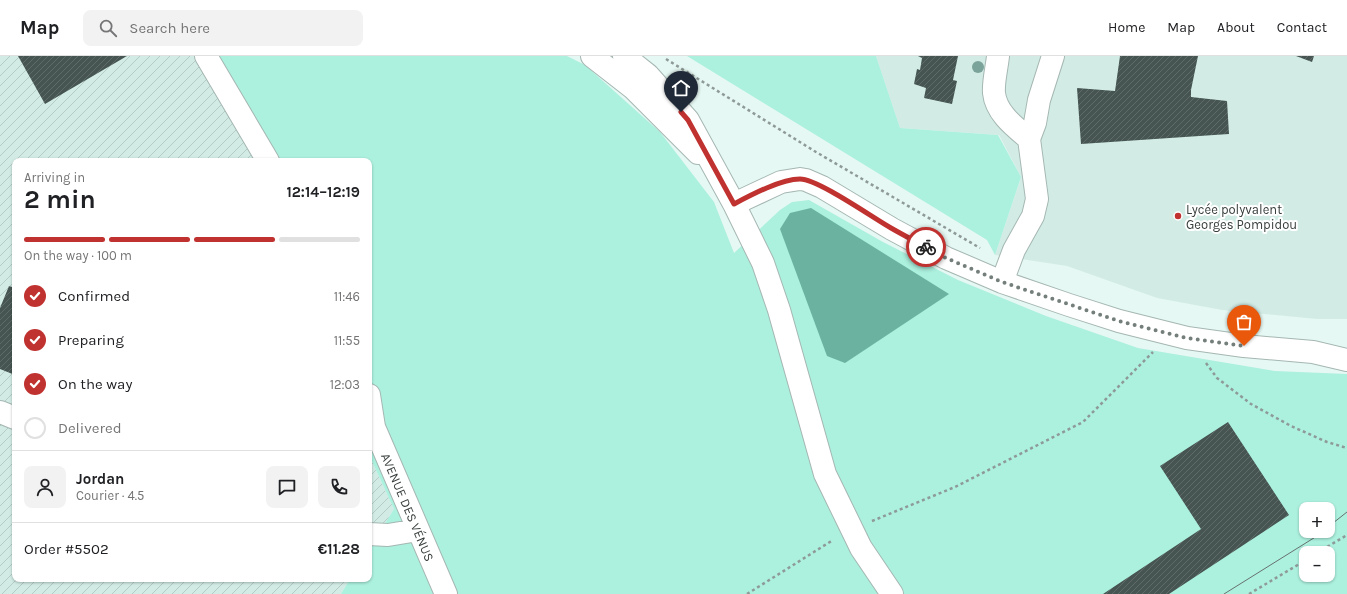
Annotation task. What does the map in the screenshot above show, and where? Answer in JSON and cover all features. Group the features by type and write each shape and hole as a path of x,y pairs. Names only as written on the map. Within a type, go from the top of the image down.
{"street":[{"path":"206,56 266,158"},
{"path":"592,56 633,88 716,171"},
{"path":"624,56 648,75 688,120 734,204 763,263 779,310 825,474 861,548 892,594"},
{"path":"998,56 994,93 996,103 1008,122 1029,139"},
{"path":"997,280 1033,216 1037,199 1029,139 1035,123 1039,100 1052,56"},
{"path":"734,204 781,182 795,179 806,180 822,187 892,229 946,258 997,280 1119,321 1187,338 1244,346 1313,352 1347,360"},
{"path":"1313,352 1347,348"},
{"path":"0,412 12,417"},
{"name":"AVENUE DES VÉNUS","path":"372,414 374,427 446,594"},
{"path":"372,534 388,535 418,530"}],"path":[{"path":"660,56 816,152 980,246 997,280"},
{"path":"1187,338 1217,378 1251,404 1291,426 1328,442 1347,448"},
{"path":"747,594 822,546 852,530 955,487 1083,422 1154,350"},
{"path":"1329,546 1347,535"},
{"path":"1249,594 1299,564"}],"shaded area":[{"path":"0,56 205,56 258,158 12,158 12,582 348,582 341,594 0,594"},
{"path":"205,56 567,56 585,65 660,132 714,202 734,253 780,210 792,202 809,200 883,242 958,280 1046,316 1138,348 1275,371 1347,374 1347,594 341,594 348,582 372,582 372,544 394,509 372,461 372,158 258,158"},
{"path":"687,56 876,56 900,128 998,135 1021,177 995,255 987,240"},
{"name":"Lycée polyvalent Georges Pompidou","path":"876,56 1347,56 1347,319 1317,319 1222,310 1157,298 1067,266 995,255 1021,177 999,135 900,128"},
{"path":"811,208 949,294 845,363 827,356 780,229 790,213"},
{"path":"372,461 394,509 372,544"}],"building":[{"path":"18,56 127,56 45,104"},
{"path":"918,56 958,56 953,80 957,81 952,104 924,98 926,88 914,84 917,69 920,70 922,58"},
{"path":"1120,56 1198,56 1191,97 1227,101 1229,134 1081,144 1077,88 1115,91"},
{"path":"1296,56 1314,56 1312,62"},
{"path":"9,286 12,287 12,374 0,369 0,308"},
{"path":"1228,422 1289,515 1169,594 1103,594 1201,529 1160,466"}],"tram line":[{"path":"1335,521 1347,512"},
{"path":"1224,594 1314,538"}],"way so far":[{"path":"926,247 946,258 1002,282 1119,321 1187,338 1244,346"}],"place":[{"name":"Lycée polyvalent Georges Pompidou","path":"1178,216"}],"route":[{"path":"681,112 688,120 734,204 781,182 800,179 806,180 822,187 892,229 926,247"}]}
